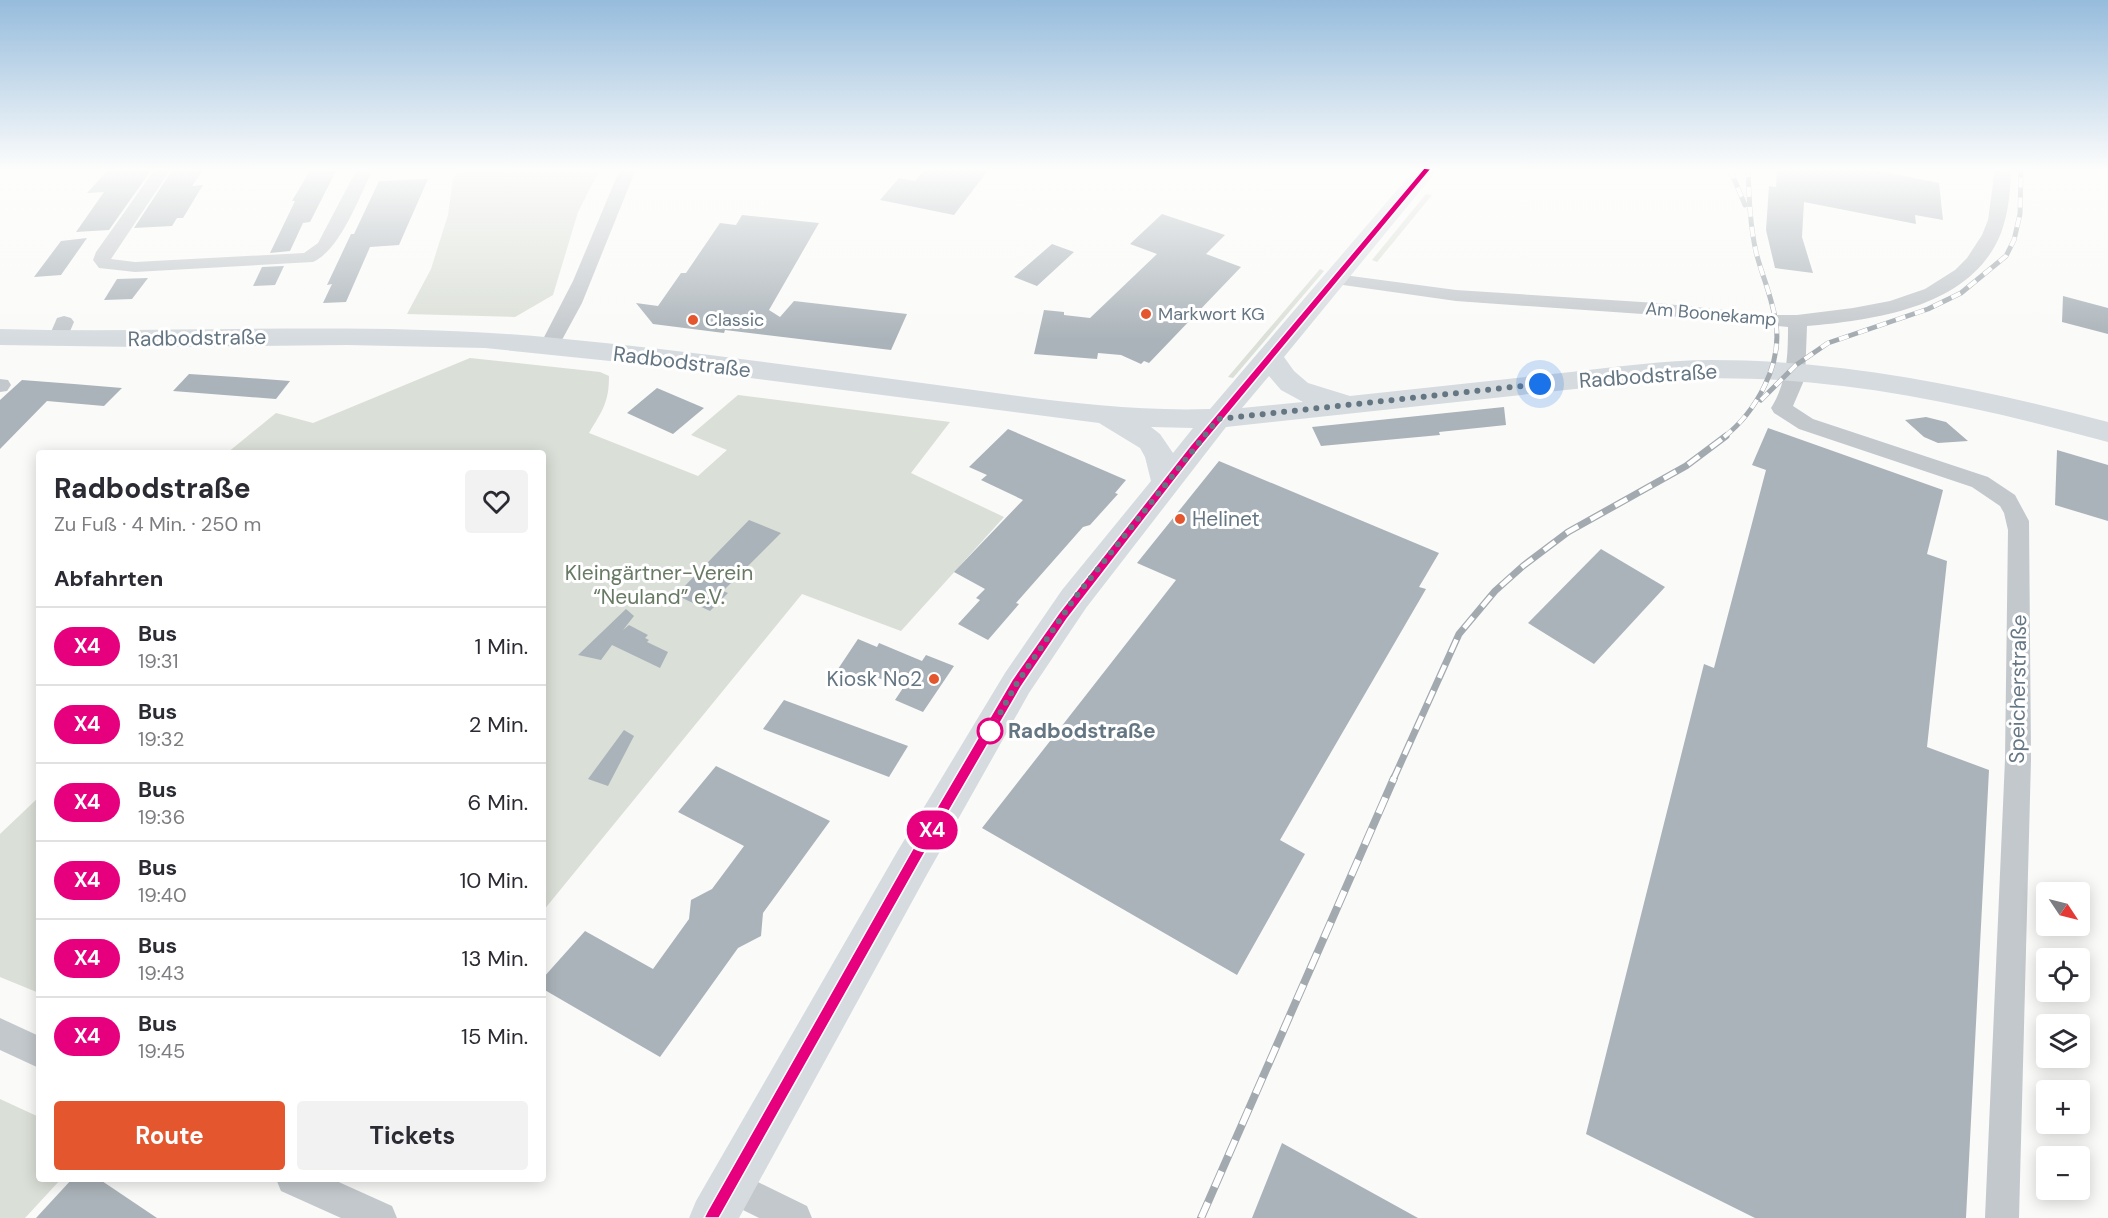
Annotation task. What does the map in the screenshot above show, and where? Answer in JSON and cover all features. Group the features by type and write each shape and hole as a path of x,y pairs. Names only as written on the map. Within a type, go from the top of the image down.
{"main road":[{"path":"722,1202 916,857 1017,683 1074,599 1166,483 1380,226"},
{"name":"Radbodstraße","path":"0,338 61,330 382,336 550,345 1095,413 1171,419 1218,419 1608,377 1708,369 1758,370 1820,374 1924,388 2019,408 2108,432"},
{"path":"1271,358 1285,379 1297,390 1320,398 1358,405"},
{"path":"1095,413 1148,437 1163,460 1166,483"}],"street":[{"path":"123,226 105,252 102,260 105,264 135,267 307,258 325,246 335,226"},
{"path":"550,345 585,277 603,226"},
{"name":"Am Boonekamp","path":"1336,279 1376,286 1454,294 1797,321 1883,308 1925,296 1945,287 1975,263 1997,226"},
{"name":"Speicherstraße","path":"1797,321 1796,364 1790,398 1781,408 1806,424 1980,482 1996,490 2018,513 2018,759 2002,1218"},
{"path":"0,1034 36,1051"},
{"path":"300,1182 380,1218"},
{"path":"722,1202 795,1218"}],"green space":[{"path":"445,226 574,226 553,295 515,317 407,314 431,269"},
{"path":"1400,226 1407,226 1377,262 1372,260"},
{"path":"1320,269 1324,271 1233,378 1228,377"},
{"name":"Kleingärtner-Verein “Neuland” e.V.","path":"470,358 600,372 609,376 609,385 601,412 589,433 698,476 727,450 691,435 738,395 950,422 911,473 1004,517 901,631 802,594 546,907 546,450 231,450 276,413 313,423"},
{"path":"36,800 36,992 0,977 0,834"},
{"path":"0,1099 36,1116 36,1182 58,1182 25,1218 0,1218"}],"building":[{"path":"80,226 112,226 109,230 76,232"},
{"path":"135,226 172,226 172,226 134,228"},
{"path":"283,226 302,226 290,251 270,253"},
{"path":"358,226 407,226 399,245 370,247 346,302 323,303 332,284 327,285 351,234 354,234"},
{"path":"718,226 817,226 769,310 780,317 794,301 907,314 891,350 725,330 724,333 653,324 636,303 658,306 681,273 686,273"},
{"name":"Markwort KG","path":"1149,226 1198,226 1225,235 1206,254 1241,267 1149,363 1144,361 1141,364 1121,355 1098,353 1097,359 1034,354 1044,310 1090,318 1157,254 1130,244"},
{"path":"1766,226 1803,226 1802,237 1813,273 1775,268"},
{"path":"87,238 61,275 34,277 61,241"},
{"path":"1052,244 1074,252 1037,286 1014,277"},
{"path":"284,266 275,285 253,286 262,267"},
{"path":"148,278 132,299 104,300 117,279"},
{"path":"2063,296 2108,308 2108,334 2062,322"},
{"path":"189,374 290,381 276,399 173,391"},
{"path":"22,380 122,388 104,406 47,401 0,449 0,400"},
{"path":"657,388 704,408 673,434 627,413"},
{"path":"1504,407 1506,425 1439,432 1440,435 1321,446 1312,427"},
{"path":"1926,417 1946,422 1968,441 1938,443 1924,437 1905,420"},
{"path":"1768,428 1943,490 1927,554 1947,561 1927,747 1989,770 1966,1218 1755,1218 1586,1134 1704,664 1714,668 1766,470 1752,465"},
{"path":"1008,429 1126,480 1115,493 1118,494 1090,525 1083,527 1016,603 1019,604 988,640 958,624 980,600 976,598 985,589 954,572 1023,500 981,480 987,475 969,467"},
{"path":"2057,450 2108,465 2108,521 2055,505"},
{"path":"1219,461 1439,553 1419,587 1426,589 1280,840 1305,854 1237,975 982,828 1176,580 1137,563"},
{"path":"749,520 781,533 723,591 728,593 710,611 676,595"},
{"path":"1601,549 1665,587 1594,664 1528,623"},
{"path":"626,609 634,616 623,630 629,625 648,635 645,638 649,640 647,642 668,652 660,668 612,645 601,660 578,655"},
{"path":"858,639 877,647 879,643 922,661 926,655 954,666 923,712 895,700 903,688 864,672 860,678 838,669"},
{"path":"784,700 908,746 889,777 763,729"},
{"path":"624,730 634,736 608,786 588,779"},
{"path":"716,766 830,821 763,913 761,936 738,948 660,1057 546,991 546,975 585,931 653,969 689,919 691,900 712,889 744,846 678,812"},
{"path":"1282,1143 1418,1218 1252,1218"},
{"path":"69,1182 103,1182 157,1218 36,1218"}],"railway":[{"path":"1724,437 1736,427 1756,401 1771,371 1777,340 1776,324 1758,261 1752,226"},
{"path":"1761,400 1796,365 1828,343 1928,309 1961,293 2006,256 2014,240 2017,226"},
{"path":"1393,780 1459,634 1495,591 1523,566 1568,532 1686,466 1726,436"},
{"path":"1201,1218 1394,778"}],"bus line":[{"name":"X4","path":"713,1218 916,857 1017,683 1074,599 1193,448 1246,388 1380,226"}],"place":[{"name":"Markwort KG","path":"1146,314"},
{"name":"Classic","path":"693,320"},
{"name":"Helinet","path":"1180,519"},
{"name":"Kiosk No2","path":"934,679"},
{"name":"Radbodstraße","path":"990,731"}],"route":[{"path":"990,731 1017,683 1074,599 1218,419 1540,384"}]}
